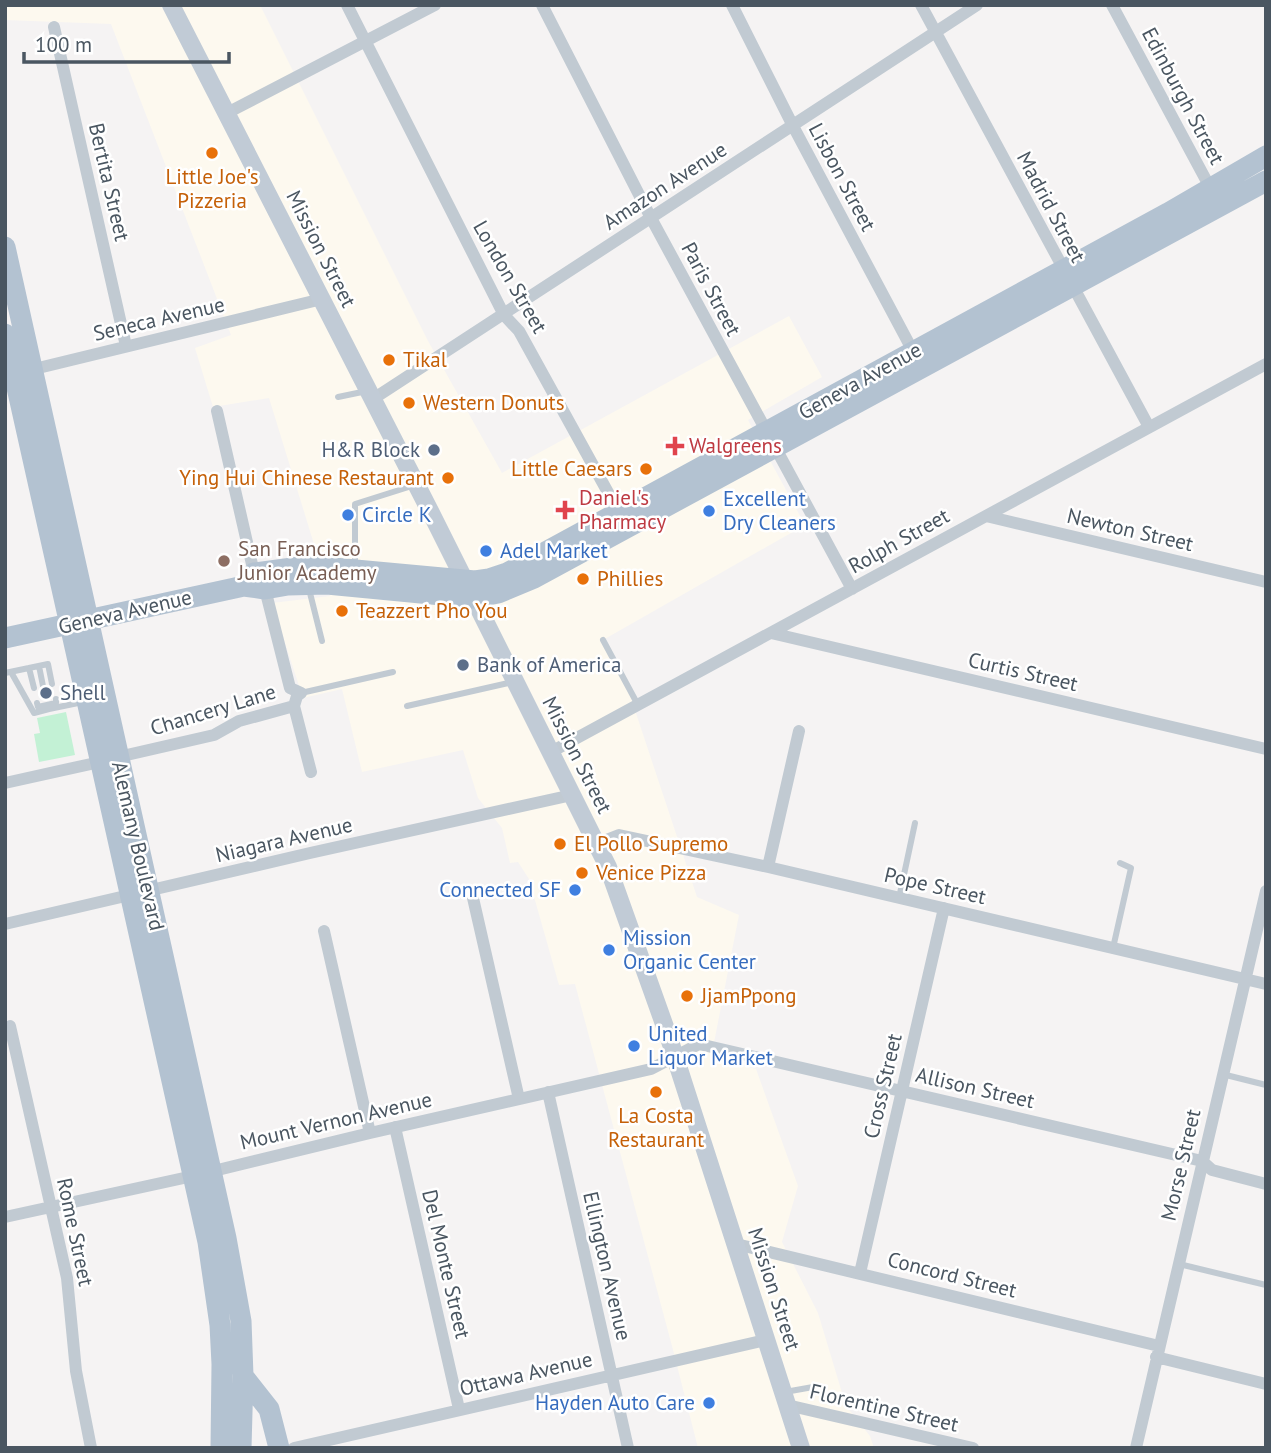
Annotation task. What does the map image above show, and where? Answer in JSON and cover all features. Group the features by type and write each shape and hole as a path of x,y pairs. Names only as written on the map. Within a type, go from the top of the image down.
{"main road":[{"name":"Mission Street","path":"171,5 417,484 608,867 674,1057 801,1448"},
{"name":"Geneva Avenue","path":"254,582 468,589 507,573 623,520 1215,197 1266,156"},
{"name":"Geneva Avenue","path":"1215,197 1266,181"},
{"name":"Alemany Boulevard","path":"5,247 17,373"},
{"name":"Alemany Boulevard","path":"5,334 79,623 202,1173 226,1238 241,1321 241,1448"},
{"name":"Geneva Avenue","path":"5,638 254,582 300,567 356,569 468,589"},
{"name":"Alemany Boulevard","path":"79,623 86,701 109,759"},
{"name":"Alemany Boulevard","path":"202,1173 208,1242 220,1325 220,1448"},
{"path":"243,1376 269,1409 279,1448"}],"street":[{"name":"London Street","path":"347,5 504,314 519,331 623,520"},
{"path":"227,113 435,5"},
{"name":"Paris Street","path":"542,5 651,218 852,589"},
{"name":"Lisbon Street","path":"732,5 917,359"},
{"name":"Madrid Street","path":"921,5 1149,428"},
{"name":"Amazon Avenue","path":"371,395 504,314 977,5"},
{"name":"Edinburgh Street","path":"1112,5 1215,197"},
{"name":"Bertita Street","path":"54,27 126,346"},
{"name":"Seneca Avenue","path":"17,373 322,299"},
{"name":"Rolph Street","path":"551,752 1266,364"},
{"path":"217,411 254,582 290,688 301,693 294,706"},
{"name":"Newton Street","path":"986,516 1266,582"},
{"name":"Curtis Street","path":"771,633 1266,749"},
{"name":"Chancery Lane","path":"5,783 214,735 239,721 294,706 311,772"},
{"path":"768,867 799,731"},
{"name":"Niagara Avenue","path":"5,925 572,795"},
{"name":"Pope Street","path":"596,844 619,835 768,867 1266,984"},
{"name":"Morse Street","path":"1136,1448 1266,891"},
{"path":"473,898 519,1099"},
{"name":"Cross Street","path":"860,1273 944,908"},
{"path":"324,931 370,1133"},
{"name":"Rome Street","path":"10,1026 67,1278 76,1371 91,1448"},
{"name":"Allison Street","path":"674,1057 699,1044 1202,1161 1212,1170 1266,1184"},
{"name":"Mount Vernon Avenue","path":"5,1217 651,1069 674,1057"},
{"name":"Ellington Avenue","path":"548,1093 628,1448"},
{"name":"Del Monte Street","path":"395,1127 459,1409"},
{"name":"Concord Street","path":"736,1244 860,1273 1157,1351 1266,1384"},
{"name":"Ottawa Avenue","path":"295,1448 766,1340"},
{"name":"Florentine Street","path":"785,1399 973,1448"}],"lane":[{"path":"338,397 371,395"},
{"path":"356,569 355,504 417,484"},
{"path":"308,583 322,642"},
{"path":"603,640 638,705"},
{"path":"52,684 48,664 8,672 34,713 48,705 86,701"},
{"path":"39,666 43,686"},
{"path":"29,668 34,688"},
{"path":"301,693 393,672"},
{"path":"407,706 515,681"},
{"path":"37,703 38,707 48,705 56,703 55,699"},
{"path":"899,898 915,823"},
{"path":"1113,948 1131,868 1121,863"},
{"path":"1222,1074 1266,1085"},
{"path":"1177,1264 1266,1284"},
{"path":"785,1399 814,1387"}],"shaded area":[{"path":"5,5 260,5 428,341 502,473 789,316 822,377 748,420 805,525 603,640 629,692 697,897 739,915 711,1058 756,1069 798,1186 782,1242 818,1313 846,1406 870,1436 874,1448 698,1448 575,984 559,985 529,879 518,862 510,863 502,828 478,798 463,750 362,772 342,689 303,698 272,603 330,596 269,398 213,407 195,348 231,335 111,24 5,20"}],"green space":[{"path":"66,712 75,755 39,762 34,734 40,733 37,718"}],"place":[{"name":"Little Joe's Pizzeria","path":"212,153"},
{"name":"Tikal","path":"389,360"},
{"name":"Western Donuts","path":"409,403"},
{"name":"Walgreens","path":"675,446"},
{"name":"H&R Block","path":"434,450"},
{"name":"Little Caesars","path":"646,469"},
{"name":"Ying Hui Chinese Restaurant","path":"448,478"},
{"name":"Daniel's Pharmacy","path":"565,510"},
{"name":"Excellent Dry Cleaners","path":"709,511"},
{"name":"Circle K","path":"348,515"},
{"name":"Adel Market","path":"486,551"},
{"name":"San Francisco Junior Academy","path":"224,561"},
{"name":"Phillies","path":"583,579"},
{"name":"Teazzert Pho You","path":"342,611"},
{"name":"Bank of America","path":"463,665"},
{"name":"Shell","path":"46,693"},
{"name":"El Pollo Supremo","path":"560,844"},
{"name":"Venice Pizza","path":"582,873"},
{"name":"Connected SF","path":"575,890"},
{"name":"Mission Organic Center","path":"609,950"},
{"name":"JjamPpong","path":"687,996"},
{"name":"United Liquor Market","path":"634,1046"},
{"name":"La Costa Restaurant","path":"656,1092"},
{"name":"Hayden Auto Care","path":"709,1403"}]}
